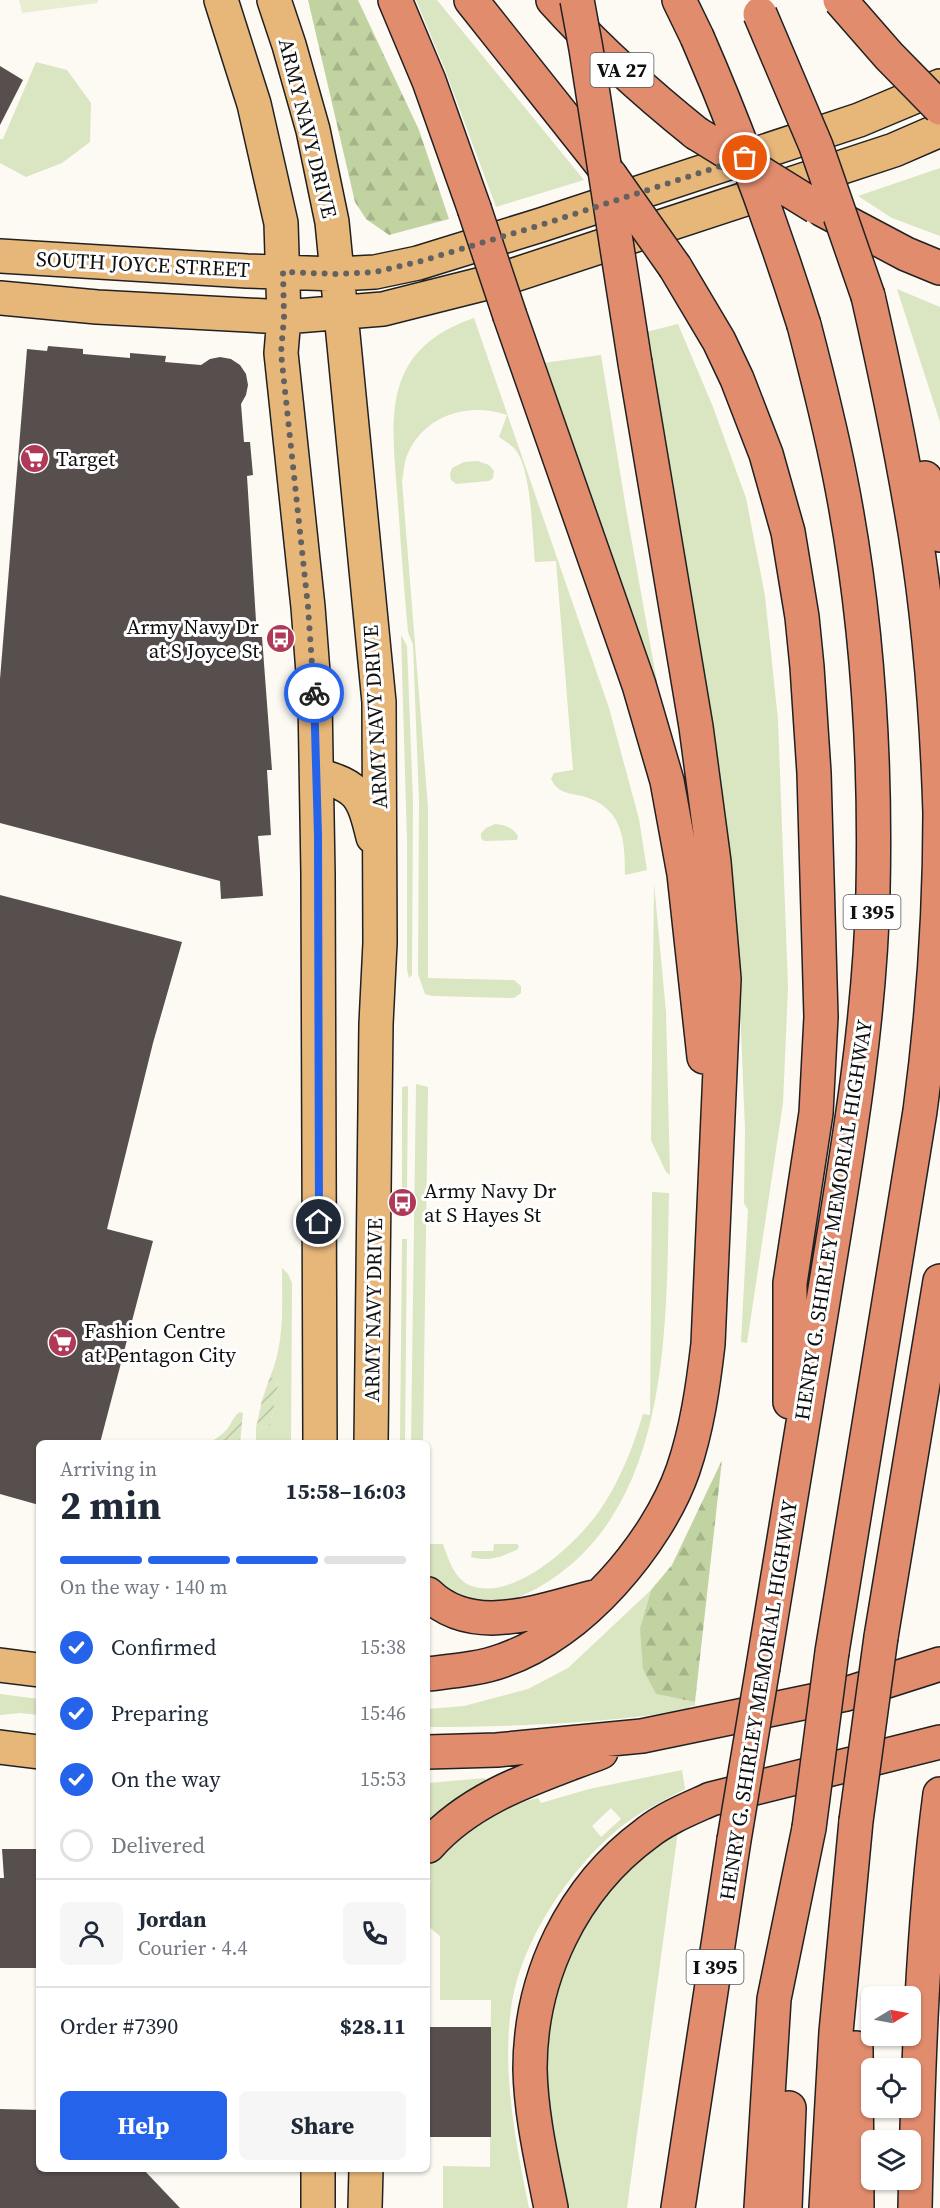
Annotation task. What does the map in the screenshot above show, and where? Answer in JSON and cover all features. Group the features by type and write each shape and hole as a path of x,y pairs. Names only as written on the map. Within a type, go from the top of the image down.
{"highway":[{"path":"395,0 429,81 474,208 639,685 667,781 677,828 690,921 714,1160"},
{"path":"471,0 610,175 675,267 718,340 737,379 766,454 788,532 808,676 815,784 821,1017 816,1113 790,1283 790,1500"},
{"name":"VA 27","path":"553,0 582,32 622,70 696,133 816,207 906,254 940,268"},
{"path":"430,1674 482,1666 522,1653 557,1633 600,1595 650,1536 682,1472 694,1436 708,1344 714,1160 724,979 714,862 696,727 577,0"},
{"name":"HENRY G. SHIRLEY MEMORIAL HIGHWAY","path":"678,2208 734,1840 855,1101 868,975 873,893 872,752 862,620 840,478 825,405 804,325 763,201 698,36 679,0"},
{"path":"840,0 889,56 940,108"},
{"path":"757,7 816,146 868,296 900,394 940,535"},
{"path":"785,2208 794,2029 809,1828 832,1653 920,1111 929,1040 939,892 938,747 925,600 905,473 868,296"},
{"path":"826,2208 836,2032 856,1821 882,1637 940,1281"},
{"path":"430,1596 444,1607 460,1614 489,1619 517,1616 600,1595"},
{"path":"430,1752 497,1750 642,1736 846,1694 940,1664"},
{"path":"430,1844 453,1822 490,1797 642,1736"},
{"path":"551,2208 532,2095 530,2068 534,2016 543,1981 558,1939 572,1915 606,1870 647,1832 711,1799 940,1742"},
{"path":"915,2208 920,2021 939,1798"},
{"path":"856,1821 855,2131 857,2208"},
{"path":"760,2208 774,1999 809,1828"}],"main road":[{"path":"221,0 254,105 281,223 284,317 281,353 308,607 315,699 320,1440"},
{"name":"ARMY NAVY DRIVE","path":"274,0 289,45 318,152 332,222 379,702 381,868 376,1024 371,1440"},
{"name":"SOUTH JOYCE STREET","path":"0,256 283,272 337,274 375,272 418,262 541,225 859,120 940,86"},
{"name":"SOUTH JOYCE STREET","path":"0,298 78,306 284,317 383,309 502,279 894,150 940,130"},
{"path":"317,775 342,782 352,789 360,800 367,813 381,868"},
{"path":"0,1665 36,1670"},
{"path":"0,1747 36,1752"},
{"path":"318,2172 318,2208"},
{"path":"365,2208 366,2172"}],"green space":[{"path":"19,0 98,0 98,3 22,13"},
{"path":"308,0 358,0 419,130 449,219 389,235 366,219 355,202"},
{"path":"416,0 437,0 584,180 496,207 444,67"},
{"path":"36,62 67,70 91,103 90,142 62,163 26,177 0,163 0,139 3,139"},
{"path":"940,168 940,236 892,218 858,196"},
{"path":"897,289 940,307 940,422"},
{"path":"474,318 609,708 639,819 647,870 625,875 622,837 614,816 596,801 560,790 551,779 554,773 573,770 556,561 535,562 528,485 524,470 514,448 499,437 507,415 493,411 464,411 437,420 416,440 407,456 402,481 428,807 428,978 514,980 521,986 521,993 514,998 432,996 425,994 418,974 419,801 413,645 408,632 405,600 394,417 398,392 406,369 421,349 443,332"},
{"path":"678,324 713,407 746,498 765,596 778,720 788,987 783,1103 747,1343 741,1342 748,1210 744,1203 745,1129 740,1005 729,876 646,332"},
{"path":"601,355 657,682 652,684 543,363"},
{"path":"478,461 489,465 494,471 493,478 489,481 456,484 451,480 452,468 464,462"},
{"path":"401,635 407,646 413,801 412,975 409,978 407,969 407,841"},
{"path":"495,824 511,829 518,836 517,840 484,841 481,833"},
{"path":"654,883 666,1012 670,1175 666,1172 651,1140"},
{"path":"416,1084 428,1087 423,1440 411,1440"},
{"path":"408,1086 407,1195 402,1195 402,1087"},
{"path":"652,1192 669,1193 662,1352 654,1406 640,1457 619,1505 589,1547 549,1581 517,1598 494,1604 471,1604 459,1600 430,1582 430,1544 443,1544 449,1561 459,1578 469,1585 486,1589 505,1586 543,1567 576,1538 600,1510 620,1476 643,1414 650,1415"},
{"path":"402,1239 407,1239 405,1440 400,1440"},
{"path":"282,1268 292,1283 291,1440 256,1440 256,1428 262,1429 270,1425 277,1395 277,1380 270,1377 278,1350 282,1310"},
{"path":"270,1377 277,1380 278,1384 270,1425 262,1429 256,1428 262,1400"},
{"path":"240,1412 243,1413 240,1440 214,1440 228,1428"},
{"path":"722,1460 695,1702 656,1694 643,1669 640,1628 651,1590 672,1565"},
{"path":"494,1544 517,1544 519,1546 518,1549 495,1558 471,1557 472,1551 493,1551"},
{"path":"651,1590 640,1628 656,1694 695,1702 695,1706 690,1706 690,1710 624,1718 559,1723 430,1727 430,1709 464,1706 528,1689 568,1668"},
{"path":"0,1694 36,1699 36,1715 20,1713 0,1715"},
{"path":"682,1770 685,1789 626,1823 606,1840 568,1882 537,1931 525,1957 516,1983 511,2009 508,2059 515,2134 529,2208 443,2208 443,2166 490,2167 491,2000 440,2000 440,1936 430,1928 430,1865 454,1841 497,1811 538,1798 541,1803 589,1789","holes":["611,1808 621,1819 601,1837 592,1826"]},
{"path":"485,1778 486,1784 430,1824 430,1783"},
{"path":"678,1831 627,2208 566,2208 546,2101 545,2044 550,1997 566,1954 594,1906 647,1851"}],"building":[{"path":"0,66 23,80 0,125"},
{"path":"48,346 83,349 83,354 130,358 130,353 166,356 165,362 201,365 210,359 220,357 231,359 240,365 246,374 248,385 241,404 244,442 250,442 253,475 247,476 257,637 262,637 272,770 267,770 271,835 258,836 263,896 221,899 220,881 0,823 0,679 27,349 47,351"},
{"path":"0,895 182,942 153,1043 107,1229 153,1241 101,1440 36,1440 36,1504 0,1494"},
{"path":"2,1849 36,1849 36,1968 0,1968 0,1878 4,1878"},
{"path":"430,2027 491,2027 491,2137 430,2137"},
{"path":"0,2109 36,2110 36,2172 146,2172 180,2208 0,2208"}],"way so far":[{"path":"314,693 308,607 281,353 284,317 283,272 337,274 375,272 418,262 541,225 745,158"}],"place":[{"name":"Target","path":"35,458"},
{"name":"Army Navy Dr at S Joyce St","path":"280,638"},
{"name":"Army Navy Dr at S Hayes St","path":"403,1202"},
{"name":"Fashion Centre at Pentagon City","path":"63,1342"}],"route":[{"path":"314,693 318,835 319,1222"}]}
